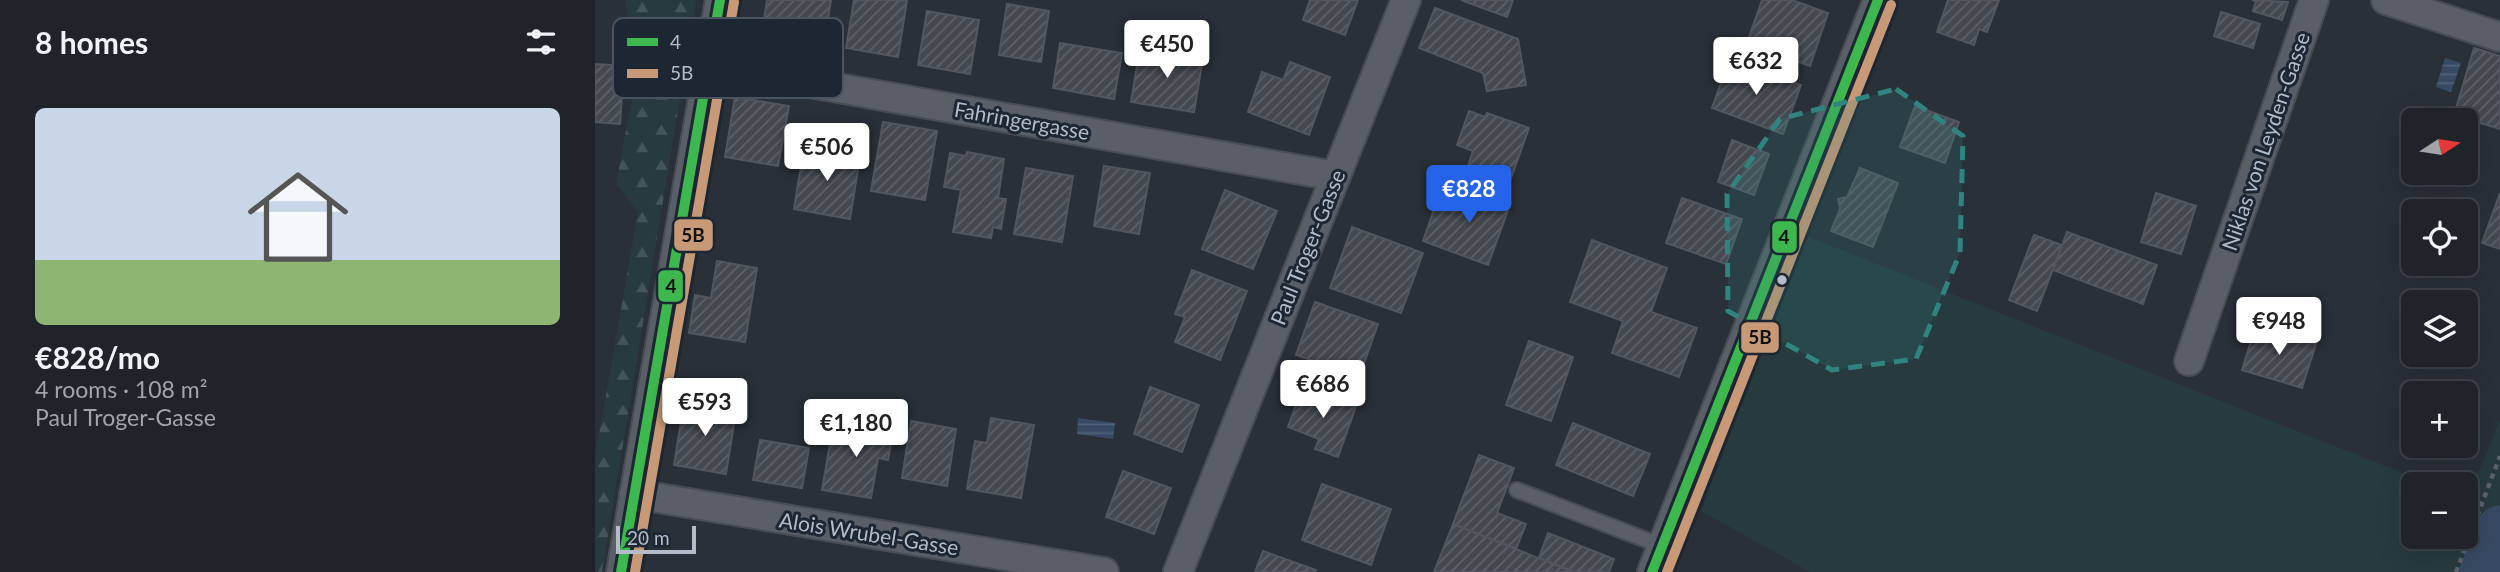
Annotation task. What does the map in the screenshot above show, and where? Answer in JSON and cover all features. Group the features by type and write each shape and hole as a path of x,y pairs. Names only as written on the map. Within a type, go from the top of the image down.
{"street":[{"path":"717,18 720,0"},
{"name":"Paul Troger-Gasse","path":"1178,572 1406,0"},
{"path":"1657,559 1878,0"},
{"name":"Niklas von Leyden-Gasse","path":"2189,361 2314,0"},
{"path":"2386,0 2500,37"},
{"name":"Fahringergasse","path":"843,89 1335,176"},
{"path":"621,572 702,98"},
{"name":"Alois Wrubel-Gasse","path":"634,494 1104,572"}],"lane":[{"path":"1517,490 1657,559"}],"path":[{"path":"2456,572 2500,456"}],"highlighted area":[{"path":"1896,89 1963,136 1960,253 1916,359 1832,370 1728,311 1727,194 1780,119"}],"green space":[{"path":"625,0 696,0 693,18 628,18"},
{"path":"632,98 680,98 602,572 595,572 595,458 638,212 616,184"},
{"path":"1806,236 2401,472 2401,549 2478,549 2478,474 2500,420 2500,572 1810,572 1701,511"}],"water":[{"path":"2445,58 2461,63 2451,92 2436,87"},
{"path":"1078,418 1115,423 1113,439 1077,434"}],"building":[{"path":"767,0 831,0 828,18 764,18"},
{"path":"854,0 907,0 898,57 846,48"},
{"path":"1310,0 1358,0 1345,35 1303,20"},
{"path":"1461,0 1513,0 1507,17"},
{"path":"1762,0 1792,0 1828,13 1810,66 1747,43"},
{"path":"1948,0 1999,0 1987,32 1979,29 1974,45 1937,32"},
{"path":"2252,0 2288,2 2282,20 2253,11 2256,1"},
{"path":"1007,4 1049,11 1041,62 999,55"},
{"path":"1435,8 1518,39 1526,85 1487,91 1483,73 1419,48"},
{"path":"927,11 979,20 970,74 918,65"},
{"path":"2221,12 2260,24 2253,48 2214,36"},
{"path":"1060,43 1122,53 1114,99 1053,88"},
{"path":"1140,47 1203,58 1194,112 1131,102"},
{"path":"2474,48 2500,56 2500,129 2478,122 2478,108 2456,108"},
{"path":"1729,60 1801,85 1783,134 1712,108"},
{"path":"1290,62 1330,77 1309,135 1248,112 1262,72 1283,80"},
{"path":"595,64 613,65 613,98 622,98 620,124 595,122"},
{"path":"735,98 789,106 778,166 725,157"},
{"path":"1915,106 1959,122 1945,163 1900,147"},
{"path":"1469,111 1485,117 1487,113 1529,128 1509,184 1467,169 1473,151 1457,145"},
{"path":"883,122 937,131 925,200 871,191"},
{"path":"1732,140 1769,154 1754,195 1718,182"},
{"path":"804,147 860,157 850,219 794,209"},
{"path":"967,152 1004,159 998,198 1006,199 1001,229 993,227 991,238 953,232 961,190 944,187 950,153 966,156"},
{"path":"1104,166 1150,173 1139,234 1094,226"},
{"path":"1026,168 1073,176 1062,242 1014,234"},
{"path":"1860,168 1898,183 1873,247 1831,231 1840,209 1838,199 1847,197"},
{"path":"1467,186 1511,202 1488,265 1423,241 1437,201 1459,209"},
{"path":"1225,190 1277,211 1253,269 1202,249"},
{"path":"2156,193 2196,206 2181,254 2141,242"},
{"path":"2500,193 2500,249 2482,243"},
{"path":"1682,198 1742,219 1726,264 1666,243"},
{"path":"1352,227 1423,253 1401,313 1330,288"},
{"path":"2067,232 2157,265 2143,304 2053,270"},
{"path":"2034,235 2062,245 2037,311 2009,300"},
{"path":"1592,240 1667,268 1651,312 1697,328 1679,377 1612,353 1623,321 1570,302"},
{"path":"717,261 757,268 745,342 689,333 695,295 711,298"},
{"path":"1192,270 1247,291 1220,360 1175,342 1185,317 1175,314"},
{"path":"1315,302 1378,324 1359,377 1296,355"},
{"path":"2256,325 2316,344 2302,388 2242,370"},
{"path":"1529,341 1573,357 1551,421 1506,405"},
{"path":"1303,386 1356,406 1338,457 1315,449 1319,439 1288,427"},
{"path":"1150,387 1199,405 1182,452 1134,434"},
{"path":"684,403 736,411 726,474 674,465"},
{"path":"991,418 1034,425 1021,498 967,489 975,441 987,443"},
{"path":"882,420 895,422 888,460 878,458 871,498 822,490 833,426 879,434"},
{"path":"911,421 956,429 947,486 902,478"},
{"path":"1573,423 1650,454 1633,496 1556,465"},
{"path":"760,440 809,448 802,488 753,480"},
{"path":"1479,455 1514,468 1497,513 1526,524 1516,549 1453,524"},
{"path":"1123,471 1171,488 1154,534 1106,517"},
{"path":"1322,484 1391,509 1371,565 1302,540"},
{"path":"1453,524 1571,571 1434,572"},
{"path":"1548,533 1614,559 1609,572 1575,572 1539,558"},
{"path":"1263,551 1316,570 1255,572"}],"waterway":[{"path":"2484,572 2500,530"}],"transit line":[{"name":"4","path":"717,18 720,0"},
{"name":"4","path":"1652,572 1878,0"},
{"name":"5B","path":"731,18 734,2"},
{"name":"5B","path":"1667,572 1891,5"},
{"name":"4","path":"621,572 703,98"},
{"name":"5B","path":"635,572 717,98"}]}
